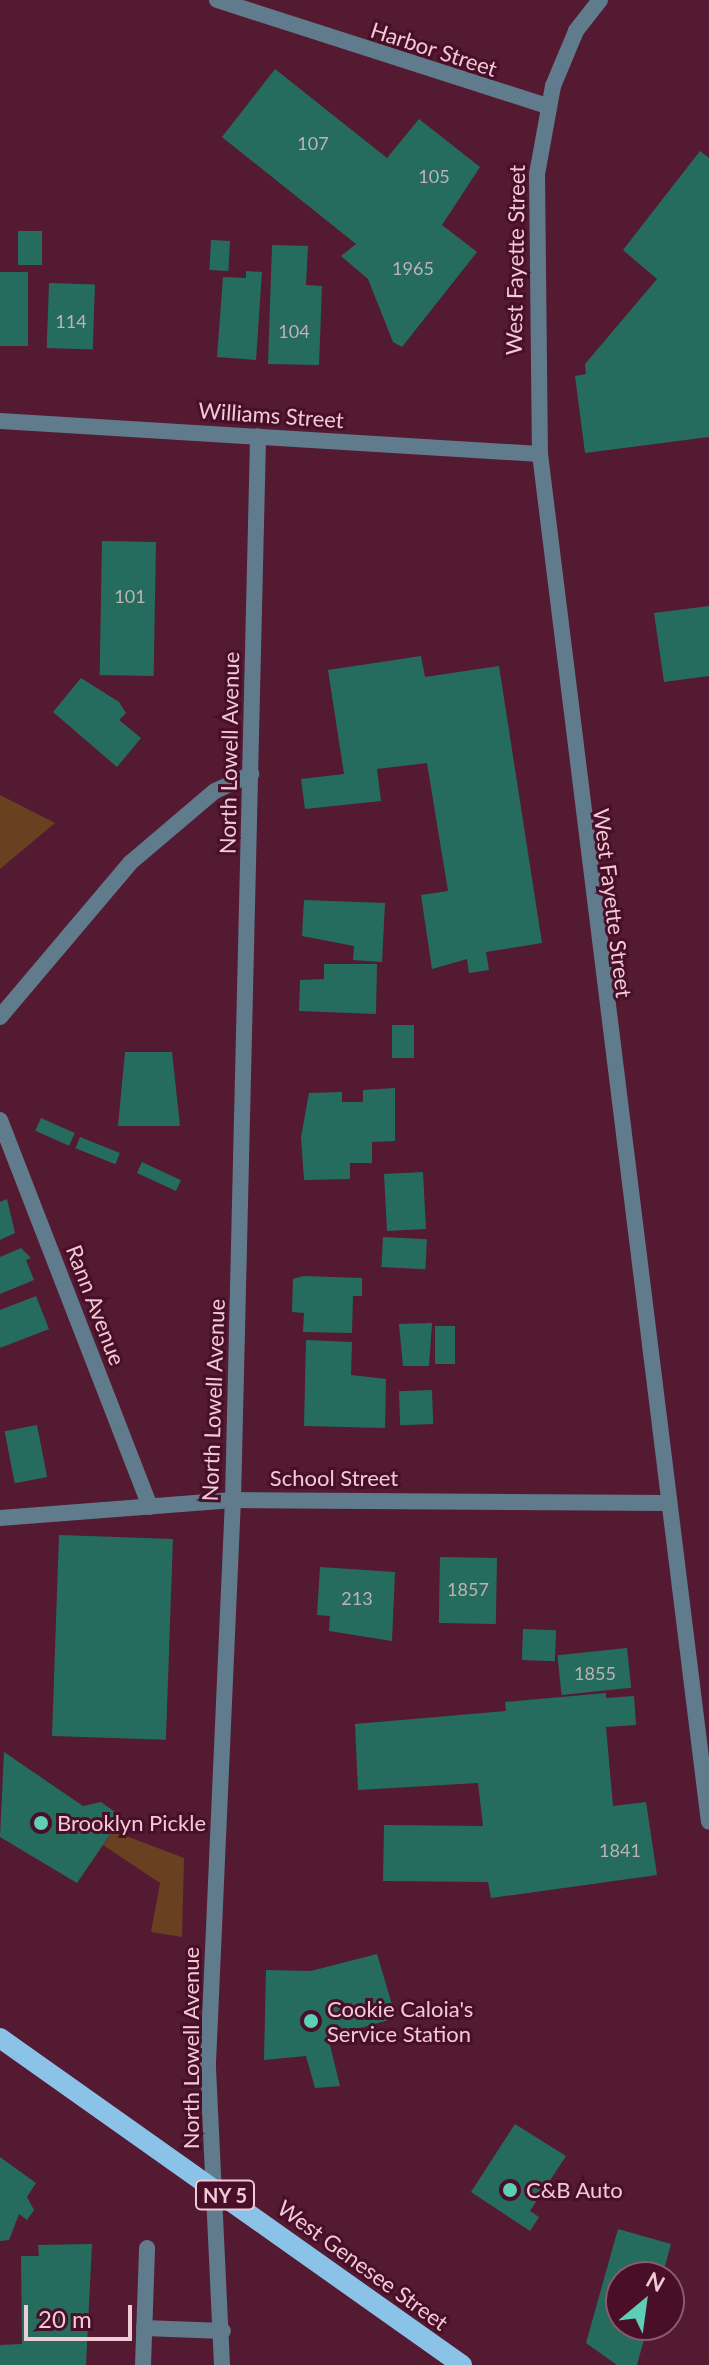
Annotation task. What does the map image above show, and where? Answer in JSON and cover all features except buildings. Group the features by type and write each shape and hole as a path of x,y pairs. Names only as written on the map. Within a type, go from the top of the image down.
{"main road":[{"name":"West Genesee Street","path":"0,2038 462,2365"}],"street":[{"name":"Harbor Street","path":"217,0 548,106"},
{"name":"West Fayette Street","path":"600,0 576,31 548,106 536,187 540,454 709,1822"},
{"name":"Williams Street","path":"0,421 540,454"},
{"name":"North Lowell Avenue","path":"222,2365 223,2331 208,2063 233,1500 258,436"},
{"path":"0,1017 130,863 215,791 251,774"},
{"name":"Rann Avenue","path":"0,1120 150,1507"},
{"name":"School Street","path":"0,1518 233,1500 669,1503"},
{"path":"143,2365 147,2248"},
{"path":"144,2328 223,2331"}],"shaded area":[{"path":"0,795 55,823 0,869"},
{"path":"113,1831 184,1858 182,1937 151,1932 160,1883 103,1845"}],"place":[{"name":"Brooklyn Pickle","path":"41,1823"},
{"name":"Cookie Caloia's Service Station","path":"311,2021"},
{"name":"C&B Auto","path":"510,2190"}]}
